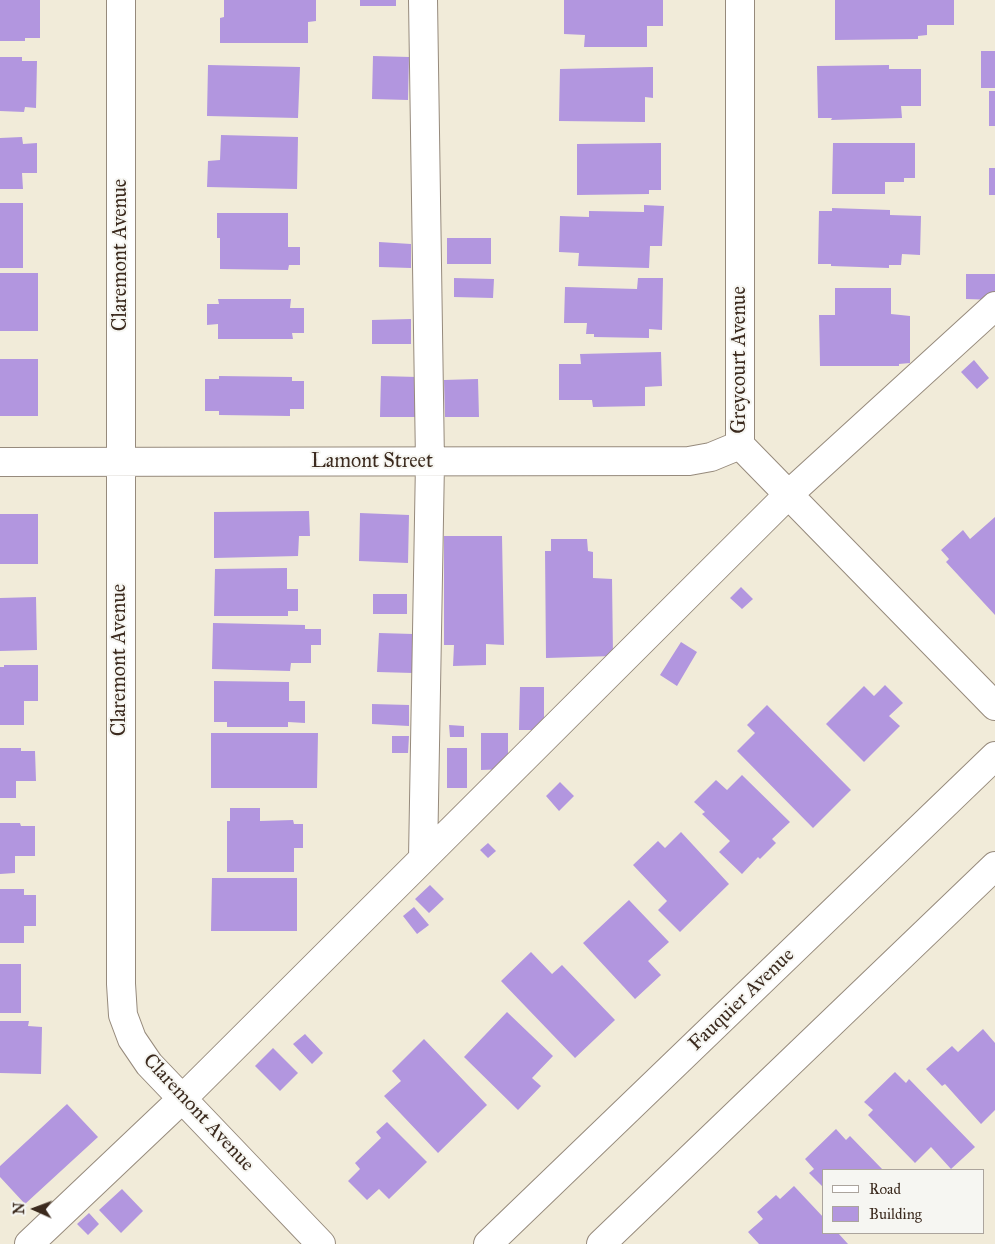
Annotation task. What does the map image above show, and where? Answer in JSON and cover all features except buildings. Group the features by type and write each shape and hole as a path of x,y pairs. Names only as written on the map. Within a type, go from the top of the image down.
{"street":[{"name":"Claremont Avenue","path":"122,0 120,462 121,984 123,1015 132,1039 149,1064 321,1244"},
{"path":"423,0 430,462 423,858"},
{"name":"Greycourt Avenue","path":"740,0 740,445 995,706"},
{"path":"28,1244 183,1098 789,494 995,306"},
{"name":"Lamont Street","path":"0,462 689,461 711,457 740,445"},
{"name":"Fauquier Avenue","path":"488,1244 995,756"},
{"path":"601,1244 995,866"}]}
